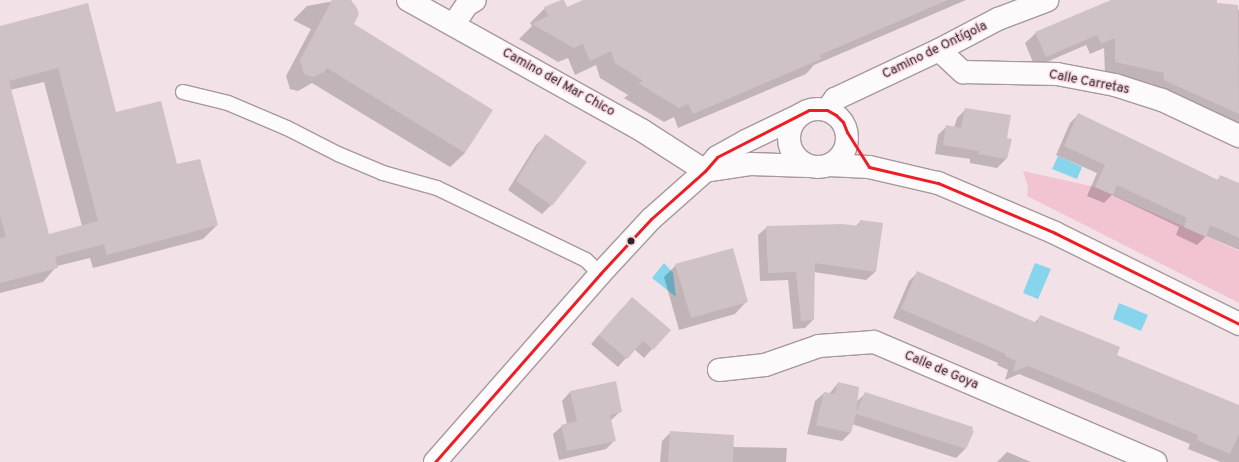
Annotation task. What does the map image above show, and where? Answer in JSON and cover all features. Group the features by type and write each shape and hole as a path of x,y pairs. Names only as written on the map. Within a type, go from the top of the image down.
{"street":[{"name":"Camino del Mar Chico","path":"408,0 454,24 643,131 705,171"},
{"path":"454,24 467,5 475,0"},
{"name":"Camino de Ontígola","path":"827,110 835,99 939,50 998,19 1048,0"},
{"name":"Calle Carretas","path":"939,50 963,72 1057,74 1115,85 1162,100 1239,136"},
{"path":"435,462 600,274 651,219 705,171 718,157 746,141 809,110 819,109 827,110 836,115 843,122 847,132 869,167"},
{"path":"800,115 793,123 789,143 793,153 800,160 818,165 837,160 844,152 847,142 847,132"},
{"path":"705,171 751,164 869,167 938,183 1055,233 1239,324"},
{"name":"Calle de Goya","path":"718,370 765,365 819,346 874,342 1155,462"}],"lane":[{"path":"184,92 228,103 287,128 338,154 383,173 437,188 586,260 600,274"}],"shaded area":[{"path":"1023,171 1095,187 1239,251 1239,303 1027,196 1028,187"}],"water":[{"path":"1058,156 1082,167 1077,179 1052,169"},
{"path":"664,263 673,273 676,297 652,278"},
{"path":"1035,263 1051,269 1038,299 1023,293"},
{"path":"1119,303 1148,315 1141,331 1113,319"}],"building":[{"path":"332,0 351,0 357,8 359,14 354,24 493,110 465,153 327,68 324,72 313,77 304,74 300,60"},
{"path":"564,0 567,7 583,0 948,0 820,55 821,59 693,114 688,104 679,108 638,83 643,81 615,63 611,51 590,61 583,44 574,48 532,24 548,16 544,7"},
{"path":"1111,0 1217,0 1217,3 1238,5 1239,114 1164,80 1164,73 1115,62 1115,38 1101,44 1097,35 1046,57 1035,32"},
{"path":"88,3 116,112 161,101 177,164 200,159 218,225 107,255 104,244 55,257 58,268 0,283 0,238 6,237 0,215 0,26","holes":["58,68 98,221 49,234 9,81"]},
{"path":"965,108 1011,115 1007,138 1012,139 1007,159 978,154 979,151 943,145 946,125 961,128"},
{"path":"1078,113 1218,180 1220,175 1239,183 1239,238 1210,225 1206,237 1184,227 1187,218 1117,185 1113,195 1095,187 1105,165 1064,146"},
{"path":"545,134 587,162 552,206 516,181"},
{"path":"860,220 883,223 876,272 815,263 814,320 801,321 796,272 768,273 766,226 842,224 859,226"},
{"path":"733,248 748,302 691,318 675,264"},
{"path":"917,271 1037,323 1040,315 1120,347 1117,355 1239,405 1239,434 1230,454 1197,440 1198,435 1028,366 1013,372 1016,361 1005,356 1006,354 901,309"},
{"path":"632,297 671,330 653,350 643,341 627,359 599,335"},
{"path":"616,381 622,412 610,415 616,441 567,451 561,425 577,421 570,391"},
{"path":"838,382 859,387 856,412 865,392 973,427 972,430 974,431 966,449 856,414 851,433 816,425 824,392 835,394"},
{"path":"670,431 734,435 733,462 668,462"}],"transit line":[{"path":"435,462 600,274 651,219 705,171 717,157 809,110 827,110 836,115 843,122 847,132 869,167 938,183 1055,233 1239,324"}]}
